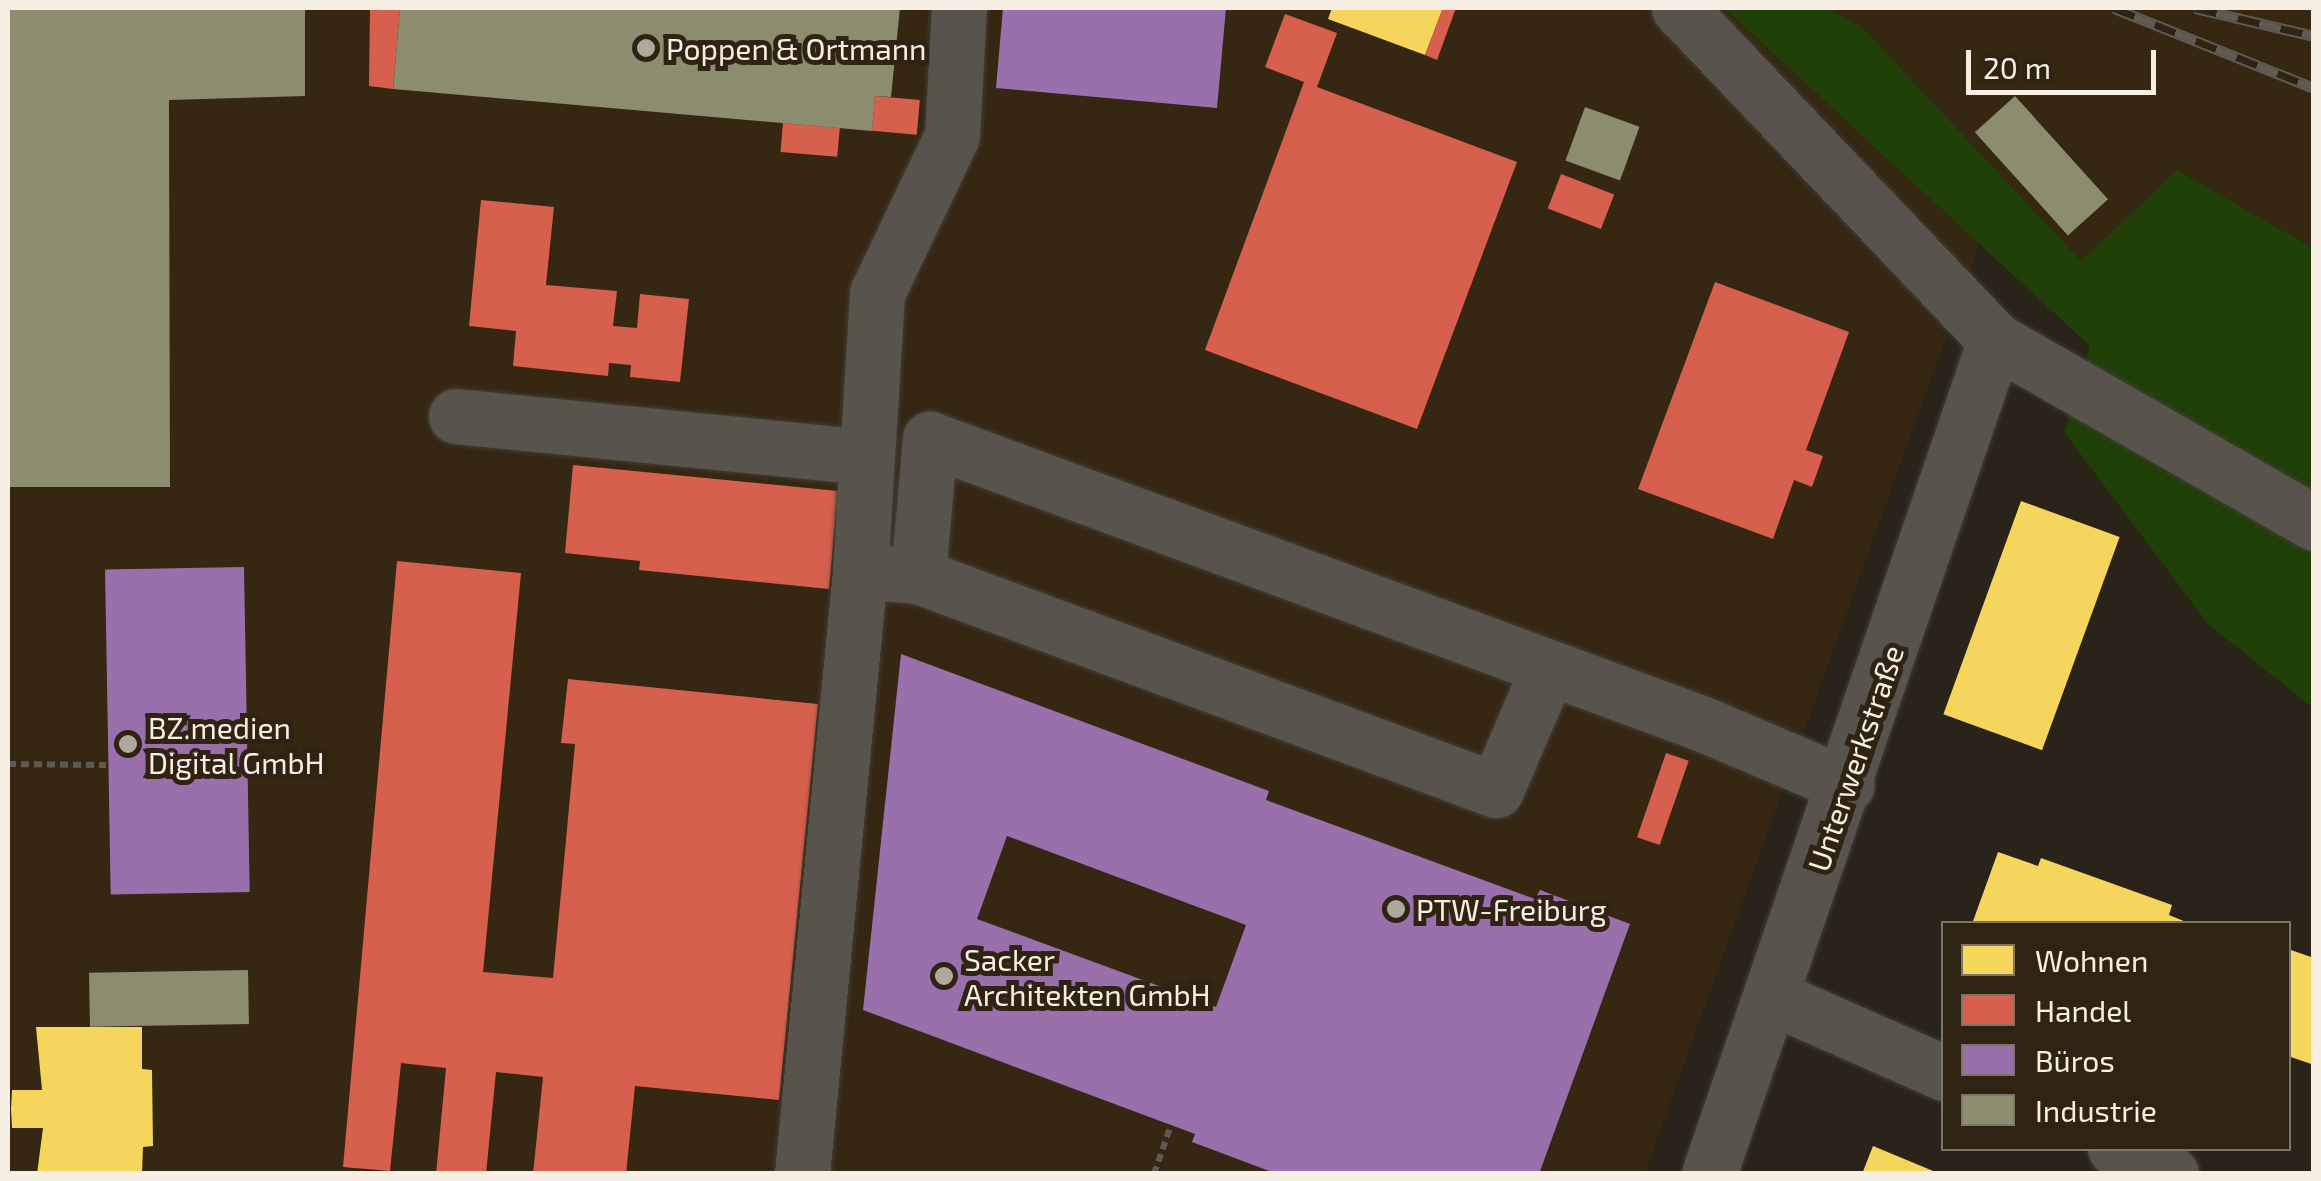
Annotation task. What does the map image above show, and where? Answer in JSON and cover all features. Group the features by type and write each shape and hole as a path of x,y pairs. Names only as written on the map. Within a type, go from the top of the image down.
{"street":[{"path":"802,1174 860,572 877,293 952,136 960,8"},
{"path":"1679,8 1995,340 2314,523"},
{"name":"Unterwerkstraße","path":"1709,1174 1774,998 1995,340"},
{"path":"456,416 866,457"},
{"path":"918,576 930,440 1547,671 1702,724 1847,785"},
{"path":"860,572 918,576 1496,790 1547,671"},
{"path":"1774,998 1941,1072"},
{"path":"2122,1151 2172,1174"}],"path":[{"path":"8,764 106,765"},
{"path":"1154,1174 1171,1125"}],"shaded area":[{"path":"8,8 1724,8 1980,243 1645,1173 8,1173"},
{"path":"1826,8 2313,8 2313,248 2177,170 2081,261 1862,27"}],"green space":[{"path":"1724,8 1826,8 1862,27 2081,261 2177,170 2313,248 2313,708 2208,624 2064,432 2090,346"}],"building: Wohnen":[{"path":"1332,8 1443,8 1425,55 1328,19"},
{"path":"2021,501 2120,537 2042,750 1943,714"},
{"path":"1998,852 2038,866 2041,858 2172,905 2169,915 2184,921 1973,921"},
{"path":"2291,950 2314,958 2314,1065 2291,1057"},
{"path":"36,1027 142,1027 142,1069 152,1070 153,1146 143,1147 142,1174 37,1174 43,1128 12,1128 11,1109 12,1090 42,1090"},
{"path":"1873,1146 1938,1173 1938,1174 1862,1174"}],"building: Handel":[{"path":"370,8 400,8 393,89 369,86"},
{"path":"1443,8 1456,8 1437,60 1425,55"},
{"path":"1285,14 1337,33 1317,87 1517,162 1417,429 1205,350 1304,82 1265,67"},
{"path":"875,96 920,100 917,135 872,131"},
{"path":"783,123 840,128 837,157 780,152"},
{"path":"1561,174 1614,194 1601,229 1548,209"},
{"path":"481,200 554,207 546,285 617,291 613,326 637,328 640,294 689,299 680,382 630,377 631,365 609,363 608,376 513,366 516,331 469,326"},
{"path":"1715,282 1849,332 1806,450 1823,456 1812,487 1794,480 1773,539 1638,489"},
{"path":"573,465 838,491 829,589 639,570 640,561 565,553"},
{"path":"397,561 521,573 483,972 553,978 575,744 561,743 568,679 818,704 779,1100 635,1086 626,1174 533,1174 543,1077 496,1072 486,1174 436,1174 446,1068 401,1063 390,1171 343,1167"},
{"path":"1666,753 1689,761 1660,845 1637,837"}],"building: Büros":[{"path":"1003,8 1226,8 1217,108 996,88"},
{"path":"244,567 250,892 111,894 105,569"},
{"name":"PTW-Freiburg","path":"901,654 1269,791 1266,800 1535,899 1540,890 1630,924 1539,1174 1277,1174 1192,1142 1195,1134 863,1010","holes":["1007,836 1246,925 1216,1007 977,919"]}],"building: Industrie":[{"path":"8,8 305,8 305,96 169,100 170,487 8,487"},
{"name":"Poppen & Ortmann","path":"400,8 900,8 891,97 875,96 872,131 393,89"},
{"path":"2015,96 2108,199 2068,235 1975,132"},
{"path":"1585,107 1640,127 1620,180 1566,161"},
{"path":"248,970 249,1024 90,1027 89,973"}],"railway":[{"path":"2114,8 2314,88"},
{"path":"2195,8 2314,36"}],"place":[{"name":"Poppen & Ortmann","path":"646,48"},
{"name":"BZ.medien Digital GmbH","path":"128,744"},
{"name":"PTW-Freiburg","path":"1396,909"},
{"name":"Sacker Architekten GmbH","path":"944,976"}]}
